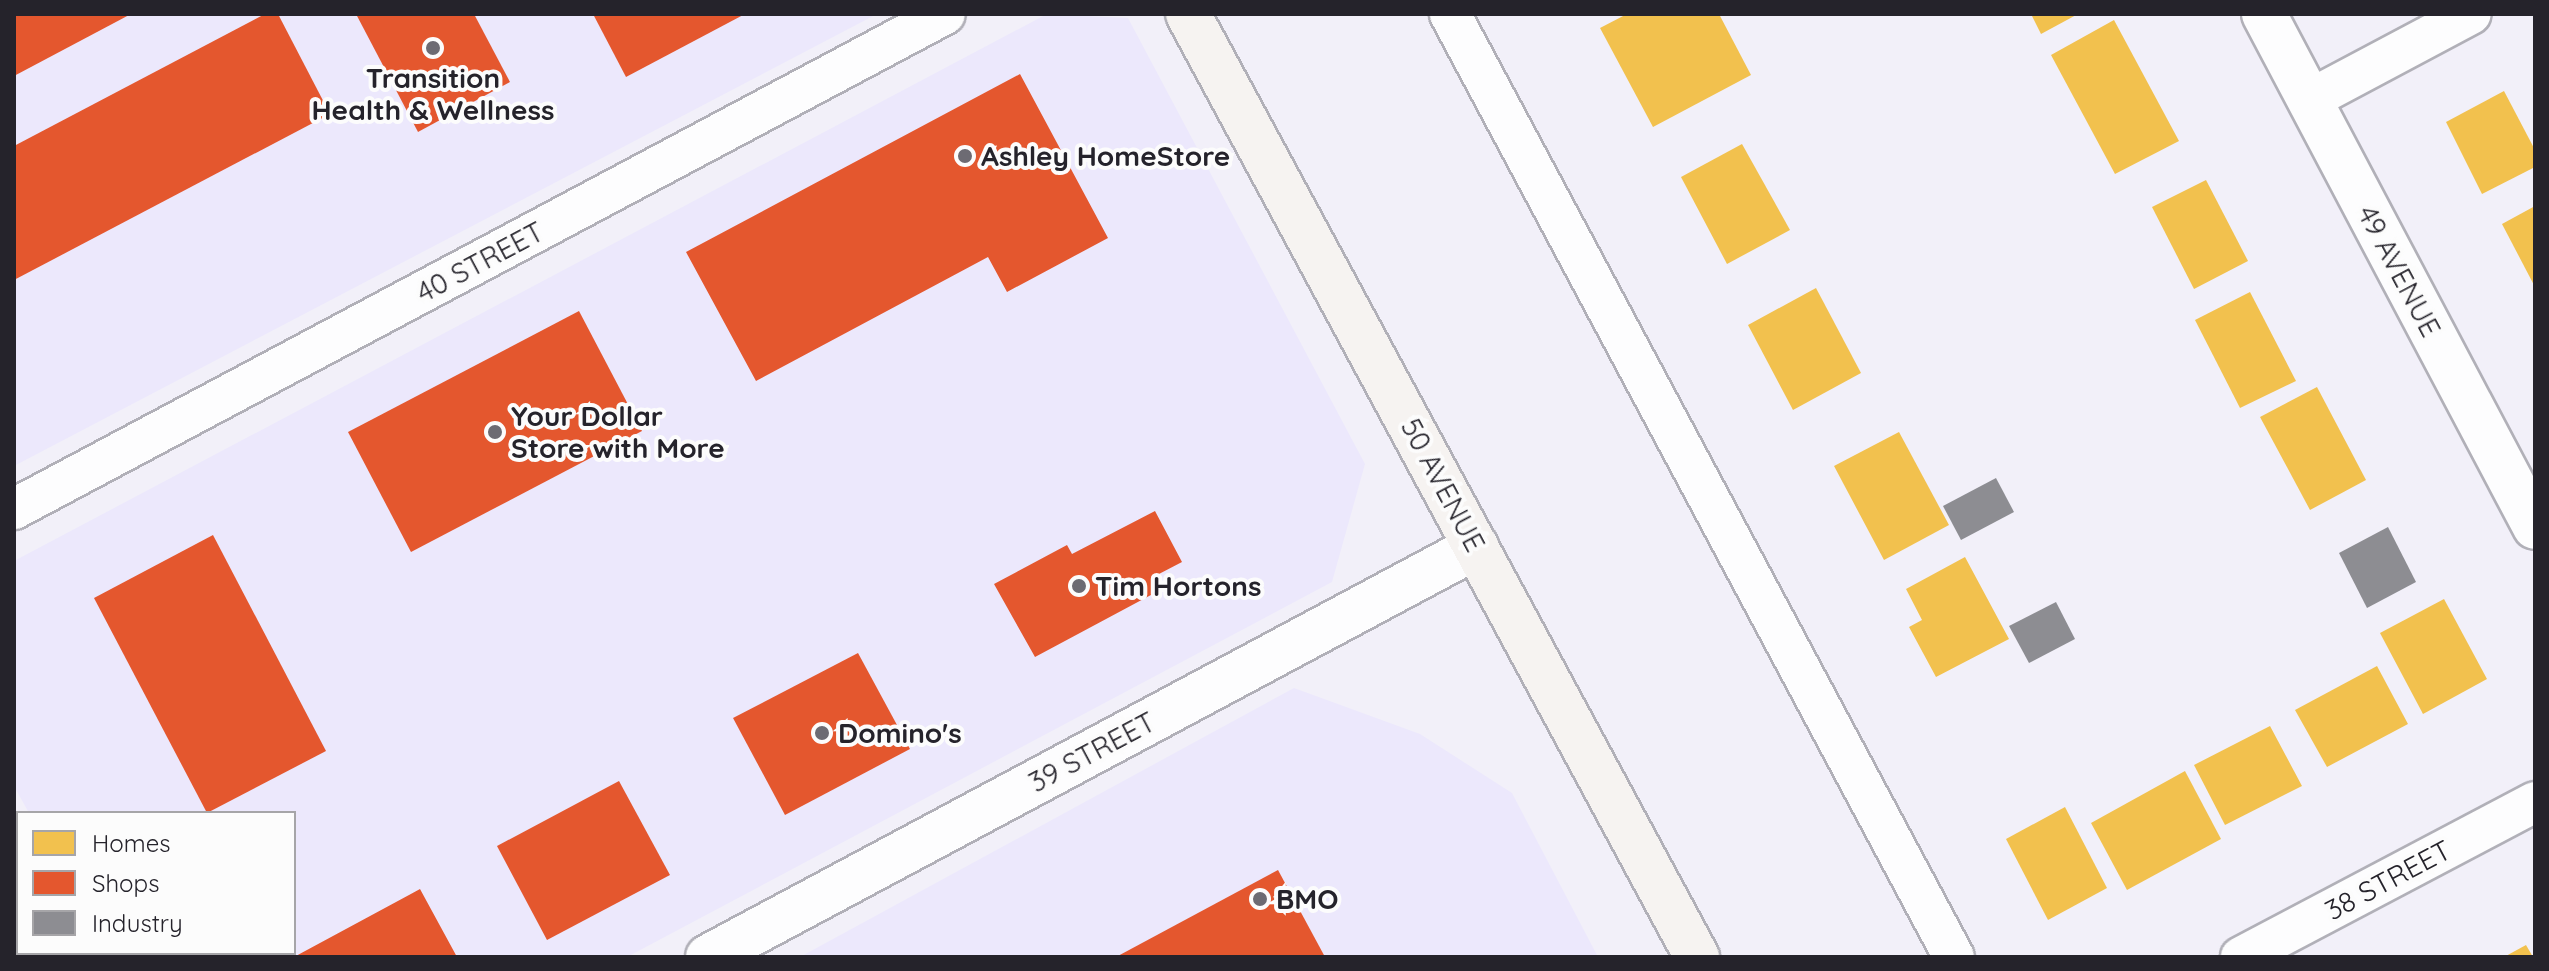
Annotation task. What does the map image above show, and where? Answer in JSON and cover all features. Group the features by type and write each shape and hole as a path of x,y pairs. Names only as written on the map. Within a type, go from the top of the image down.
{"main road":[{"name":"50 AVENUE","path":"1188,14 1697,957"}],"street":[{"name":"40 STREET","path":"14,509 945,14"},
{"path":"1450,14 1954,957"},
{"name":"49 AVENUE","path":"2264,14 2535,527"},
{"path":"2309,100 2471,14"},
{"name":"39 STREET","path":"708,957 1476,547"},
{"name":"38 STREET","path":"2241,957 2535,802"}],"shaded area":[{"path":"14,14 877,14 14,466"},
{"path":"1047,14 1128,18 1365,464 1332,582 627,957 109,957 296,955 296,811 28,811 14,786 14,561"},
{"path":"1294,688 1420,734 1512,793 1598,957 800,957"}],"building: Homes":[{"path":"1627,14 1719,14 1751,75 1653,127 1600,28"},
{"path":"2031,14 2078,14 2041,34"},
{"path":"2114,20 2179,141 2115,174 2051,55"},
{"path":"2504,91 2535,150 2535,167 2482,194 2446,122"},
{"path":"1742,144 1790,230 1727,264 1681,177"},
{"path":"2206,180 2248,261 2194,289 2152,207"},
{"path":"2535,206 2535,287 2502,224"},
{"path":"1816,288 1861,373 1793,410 1748,325"},
{"path":"2250,292 2296,381 2240,408 2195,320"},
{"path":"2317,387 2366,480 2310,510 2260,417"},
{"path":"1899,432 1949,525 1884,560 1834,466"},
{"path":"1965,557 2009,639 1936,677 1909,627 1922,620 1906,589"},
{"path":"2444,599 2487,679 2423,714 2380,633"},
{"path":"2377,666 2408,724 2327,767 2295,710"},
{"path":"2270,726 2302,786 2225,825 2194,765"},
{"path":"2185,771 2221,839 2127,890 2091,823"},
{"path":"2065,807 2107,888 2048,920 2006,839"},
{"path":"2526,945 2533,957 2504,957"}],"building: Shops":[{"path":"14,14 131,14 14,76"},
{"path":"265,14 278,14 330,114 14,280 14,146"},
{"name":"Transition Health & Wellness","path":"356,14 474,14 510,82 418,132"},
{"path":"593,14 745,14 626,77"},
{"name":"Ashley HomeStore","path":"1020,74 1108,238 1007,292 988,257 756,381 686,252"},
{"name":"Your Dollar Store with More","path":"579,311 642,431 411,552 348,432"},
{"name":"Tim Hortons","path":"1155,511 1182,562 1157,575 1164,588 1035,657 994,584 1067,545 1072,554"},
{"path":"213,535 326,751 206,811 94,598"},
{"name":"Domino's","path":"858,653 910,749 785,815 733,718"},
{"path":"619,781 670,875 547,940 497,846"},
{"name":"BMO","path":"1278,870 1325,957 1116,957"},
{"path":"420,889 457,957 294,957 409,895"}],"building: Industry":[{"path":"1996,478 2014,512 1961,540 1943,506"},
{"path":"2388,527 2416,582 2367,608 2339,553"},
{"path":"2056,602 2075,639 2029,663 2009,626"}],"place":[{"name":"Transition Health & Wellness","path":"433,48"},
{"name":"Ashley HomeStore","path":"965,156"},
{"name":"Your Dollar Store with More","path":"495,432"},
{"name":"Tim Hortons","path":"1079,586"},
{"name":"Domino's","path":"822,733"},
{"name":"BMO","path":"1260,899"}]}
